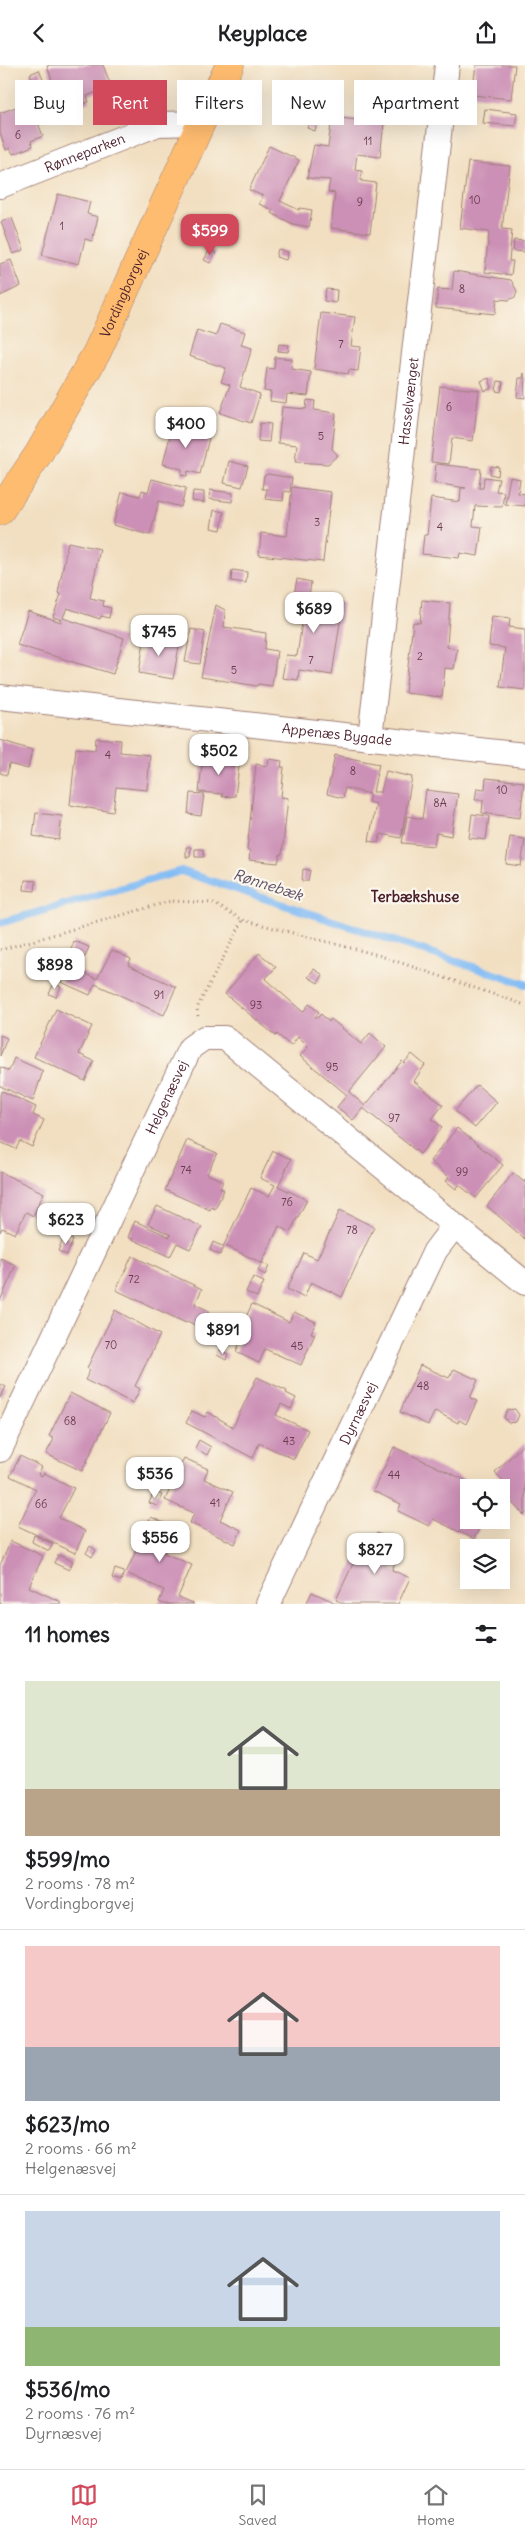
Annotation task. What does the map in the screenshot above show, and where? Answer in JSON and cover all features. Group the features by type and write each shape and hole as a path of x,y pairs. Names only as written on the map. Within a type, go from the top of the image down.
{"main road":[{"name":"Vordingborgvej","path":"222,80 230,65"},
{"name":"Vordingborgvej","path":"0,511 39,453 97,352 200,125"}],"street":[{"name":"Hasselvænget","path":"370,738 447,65"},
{"name":"Rønneparken","path":"0,185 158,124 177,124"},
{"name":"Appenæs Bygade","path":"0,697 525,755"},
{"path":"202,1039 225,1038 525,1283"},
{"name":"Helgenæsvej","path":"0,1450 190,1048 202,1039"},
{"name":"Dyrnæsvej","path":"268,1604 435,1251 454,1226"}],"path":[{"path":"0,950 171,901 213,903 243,920 378,955 525,1005"},
{"path":"202,1039 197,1008 243,920"}],"building":[{"path":"103,65 109,80 93,80 93,94 87,96 89,102 83,104 83,80 52,80 47,66"},
{"path":"476,65 515,65 511,99 477,96 477,80 474,80"},
{"path":"39,70 43,80 32,80 30,74"},
{"path":"15,107 15,125 39,125 43,136 31,141 33,146 13,154 10,148 6,150 0,133 0,113"},
{"path":"485,109 517,113 515,126 483,123"},
{"path":"344,118 354,120 354,125 384,125 380,157 357,154 355,170 362,171 361,181 376,183 370,233 331,228 335,193 328,192 330,180 307,178 314,145 328,147 331,125 344,125"},
{"path":"308,125 317,125 315,131 307,128"},
{"path":"269,146 299,160 280,201 299,210 300,208 312,210 309,227 293,224 271,213 273,210 259,204 263,196 249,190"},
{"path":"468,162 510,166 502,229 512,230 509,261 513,261 511,275 485,272 489,232 460,228"},
{"path":"58,194 90,202 87,214 98,217 92,241 85,239 79,264 42,255"},
{"path":"12,218 24,250 13,254 1,222"},
{"path":"514,240 525,241 525,252 513,251"},
{"path":"210,249 216,253 210,263 204,260"},
{"path":"278,249 288,252 286,260 276,257"},
{"path":"11,260 21,286 0,296 0,264"},
{"path":"454,271 511,280 517,291 515,297 509,300 497,299 495,314 436,308 438,289 452,290"},
{"path":"326,289 337,290 336,303 324,301"},
{"path":"321,313 355,317 351,346 361,347 358,371 349,370 348,374 314,369"},
{"path":"220,324 245,332 241,345 252,348 240,387 260,394 251,423 220,413 230,385 221,382 226,368 189,356 197,330 216,336"},
{"path":"279,344 289,345 288,352 278,351"},
{"path":"275,357 292,359 291,369 311,372 308,396 287,394 286,403 270,401 271,392 264,391 267,368 274,369"},
{"path":"524,373 525,398 517,397 519,378 523,378"},
{"path":"489,378 492,388 485,391 481,381"},
{"path":"498,381 503,382 501,392 496,391"},
{"path":"440,386 479,390 473,441 452,438 449,464 431,462"},
{"path":"307,400 315,401 314,410 336,413 332,449 338,455 328,464 295,462 297,445 278,443 282,407 306,409"},
{"path":"179,420 196,424 194,434 209,438 200,474 188,471 187,476 181,475 182,469 163,464 172,428 176,429"},
{"path":"260,423 271,424 269,442 258,441"},
{"path":"229,461 248,466 242,487 224,483"},
{"path":"436,464 481,469 479,488 483,488 484,477 499,479 496,491 504,492 502,507 475,506 473,526 482,527 478,556 460,553 459,558 422,554 424,535 427,535 431,498 460,502 461,488 466,488 434,483"},
{"path":"491,466 499,467 498,476 490,474"},
{"path":"268,474 292,478 290,492 284,491 283,501 265,499 267,489 262,489 264,476"},
{"path":"510,477 520,479 518,493 525,494 525,506 505,504"},
{"path":"152,479 186,488 181,507 159,501 150,535 113,525 122,492 140,496 142,490 148,492"},
{"path":"292,487 331,492 323,562 259,555 261,533 287,536"},
{"path":"210,490 233,493 232,502 209,499"},
{"path":"193,491 204,492 204,503 192,501"},
{"path":"214,510 224,512 221,530 211,528"},
{"path":"68,542 100,549 90,598 104,601 103,606 111,608 109,618 101,616 100,619 67,608 63,618 124,638 113,674 17,645 28,611 61,622 62,620 53,617 61,594 58,593"},
{"path":"232,570 247,572 246,583 231,581"},
{"path":"297,579 311,582 309,598 343,603 332,675 299,670 298,680 282,678 286,655 297,656 304,609 292,607"},
{"path":"422,600 450,603 447,647 457,649 454,669 445,668 442,697 405,693 413,622 420,623"},
{"path":"216,605 225,610 224,627 266,633 265,649 277,651 272,686 258,684 257,686 201,677"},
{"path":"492,616 510,618 509,627 525,629 525,690 500,687 505,648 489,646"},
{"path":"191,629 205,632 200,664 185,662"},
{"path":"145,635 180,641 173,679 139,673"},
{"path":"96,738 121,740 120,752 150,755 147,790 116,787 113,812 70,805 76,748 95,750"},
{"path":"0,740 32,750 28,769 9,764 7,775 0,773"},
{"path":"203,755 240,759 235,796 222,797 223,794 199,792"},
{"path":"335,755 379,764 373,792 381,792 386,771 412,777 401,838 381,834 378,843 369,841 376,804 368,802 370,794 345,788 343,798 327,794"},
{"path":"269,759 282,761 281,767 284,767 281,797 288,798 282,854 280,854 278,863 249,860 250,851 247,850 256,764 268,766"},
{"path":"486,778 524,782 520,818 482,813 483,800 475,800 477,788 485,789"},
{"path":"426,790 458,794 451,836 436,833 434,846 402,843 407,816 422,819"},
{"path":"190,793 204,794 201,816 188,814"},
{"path":"36,813 62,816 59,840 33,836"},
{"path":"472,814 489,816 486,840 469,838"},
{"path":"510,837 525,839 521,866 506,864"},
{"path":"186,847 191,847 190,857 186,857"},
{"path":"195,849 203,849 204,857 195,857"},
{"path":"303,869 310,870 308,881 302,881"},
{"path":"25,880 36,881 35,891 24,890"},
{"path":"74,941 89,947 85,957 70,952"},
{"path":"112,950 131,959 128,965 176,987 164,1015 95,984 90,995 61,982 71,960 78,963 75,969 97,979"},
{"path":"259,953 276,967 265,979 303,1012 309,1004 319,1012 315,1017 317,1018 321,1014 329,1022 331,1019 361,1044 370,1033 386,1047 349,1092 365,1106 402,1061 404,1063 412,1054 425,1065 414,1081 443,1105 432,1119 442,1127 420,1154 363,1108 353,1120 337,1107 347,1095 300,1056 308,1047 298,1037 291,1046 225,994"},
{"path":"314,969 323,975 318,983 308,977"},
{"path":"54,983 61,987 56,997 49,994"},
{"path":"56,1009 92,1026 79,1054 94,1061 85,1081 34,1057"},
{"path":"0,1035 7,1038 0,1056"},
{"path":"14,1058 43,1071 33,1101 0,1086 0,1067 9,1071"},
{"path":"477,1085 497,1102 475,1128 455,1111"},
{"path":"2,1091 36,1107 33,1115 44,1120 32,1147 20,1141 16,1149 0,1142 0,1095"},
{"path":"457,1128 503,1165 476,1198 459,1185 456,1189 446,1181 449,1177 430,1161"},
{"path":"187,1140 217,1153 207,1174 223,1181 220,1188 224,1190 215,1209 211,1207 210,1210 165,1190"},
{"path":"273,1151 291,1159 278,1186 307,1200 290,1232 279,1226 262,1263 224,1245 251,1188 269,1196 275,1185 260,1178"},
{"path":"0,1172 44,1193 33,1216 26,1212 15,1234 2,1228 0,1232"},
{"path":"513,1173 524,1182 525,1180 525,1239 487,1206"},
{"path":"157,1206 202,1227 190,1249 177,1243 170,1257 128,1237 135,1221 170,1237 171,1235 148,1224"},
{"path":"340,1210 374,1227 342,1297 311,1282 304,1298 287,1289 304,1253 317,1259"},
{"path":"64,1236 73,1240 67,1255 58,1251"},
{"path":"213,1242 224,1247 220,1255 210,1250"},
{"path":"132,1256 202,1289 195,1304 209,1311 201,1328 187,1321 186,1323 116,1290"},
{"path":"0,1258 16,1265 0,1301"},
{"path":"262,1263 269,1266 265,1275 258,1271"},
{"path":"253,1277 264,1282 257,1297 246,1292"},
{"path":"252,1304 289,1322 294,1312 316,1322 311,1333 315,1334 301,1365 265,1349 259,1363 236,1352 242,1338 237,1336"},
{"path":"115,1310 160,1335 135,1386 140,1389 133,1403 85,1380 90,1370 87,1368"},
{"path":"219,1350 228,1354 226,1360 217,1355"},
{"path":"420,1365 449,1378 454,1369 478,1380 470,1398 477,1401 466,1424 459,1420 458,1423 435,1411 428,1425 400,1412"},
{"path":"257,1377 287,1391 286,1393 296,1398 291,1409 281,1404 276,1415 308,1430 294,1459 259,1443 253,1458 186,1423 192,1411 205,1417 208,1412 233,1427"},
{"path":"0,1384 6,1387 0,1398"},
{"path":"70,1393 110,1413 82,1471 46,1454 54,1439 49,1436"},
{"path":"515,1409 519,1415 516,1422 508,1423 504,1417 507,1410"},
{"path":"199,1440 211,1447 207,1455 195,1448"},
{"path":"525,1443 524,1515 510,1501 510,1479 501,1479 495,1472"},
{"path":"394,1447 463,1479 460,1479 460,1529 479,1529 474,1539 433,1519 429,1526 398,1511 401,1504 373,1491"},
{"path":"20,1456 42,1467 38,1474 42,1476 44,1473 74,1488 59,1518 85,1531 75,1553 18,1526 36,1489 10,1476"},
{"path":"184,1458 208,1469 204,1479 233,1492 220,1520 241,1530 235,1544 190,1523 194,1513 165,1500"},
{"path":"154,1491 162,1495 157,1506 149,1503"},
{"path":"151,1517 175,1528 164,1553 192,1565 178,1597 194,1604 164,1604 159,1602 164,1590 126,1573"},
{"path":"377,1533 402,1545 392,1570 410,1578 398,1604 345,1604 336,1600 365,1538 373,1541"},
{"path":"34,1535 53,1544 49,1551 32,1542"},
{"path":"11,1541 43,1556 29,1587 61,1602 60,1604 0,1604 0,1565"},
{"path":"90,1546 96,1550 92,1557 86,1553"},
{"path":"58,1555 73,1561 69,1570 54,1563"},
{"path":"115,1569 124,1572 121,1581 112,1578"},
{"path":"312,1592 338,1604 306,1604"}],"waterway":[{"name":"Rønnebæk","path":"0,923 181,871 525,984"}],"district":[{"name":"Terbækshuse","path":"415,897"}]}
